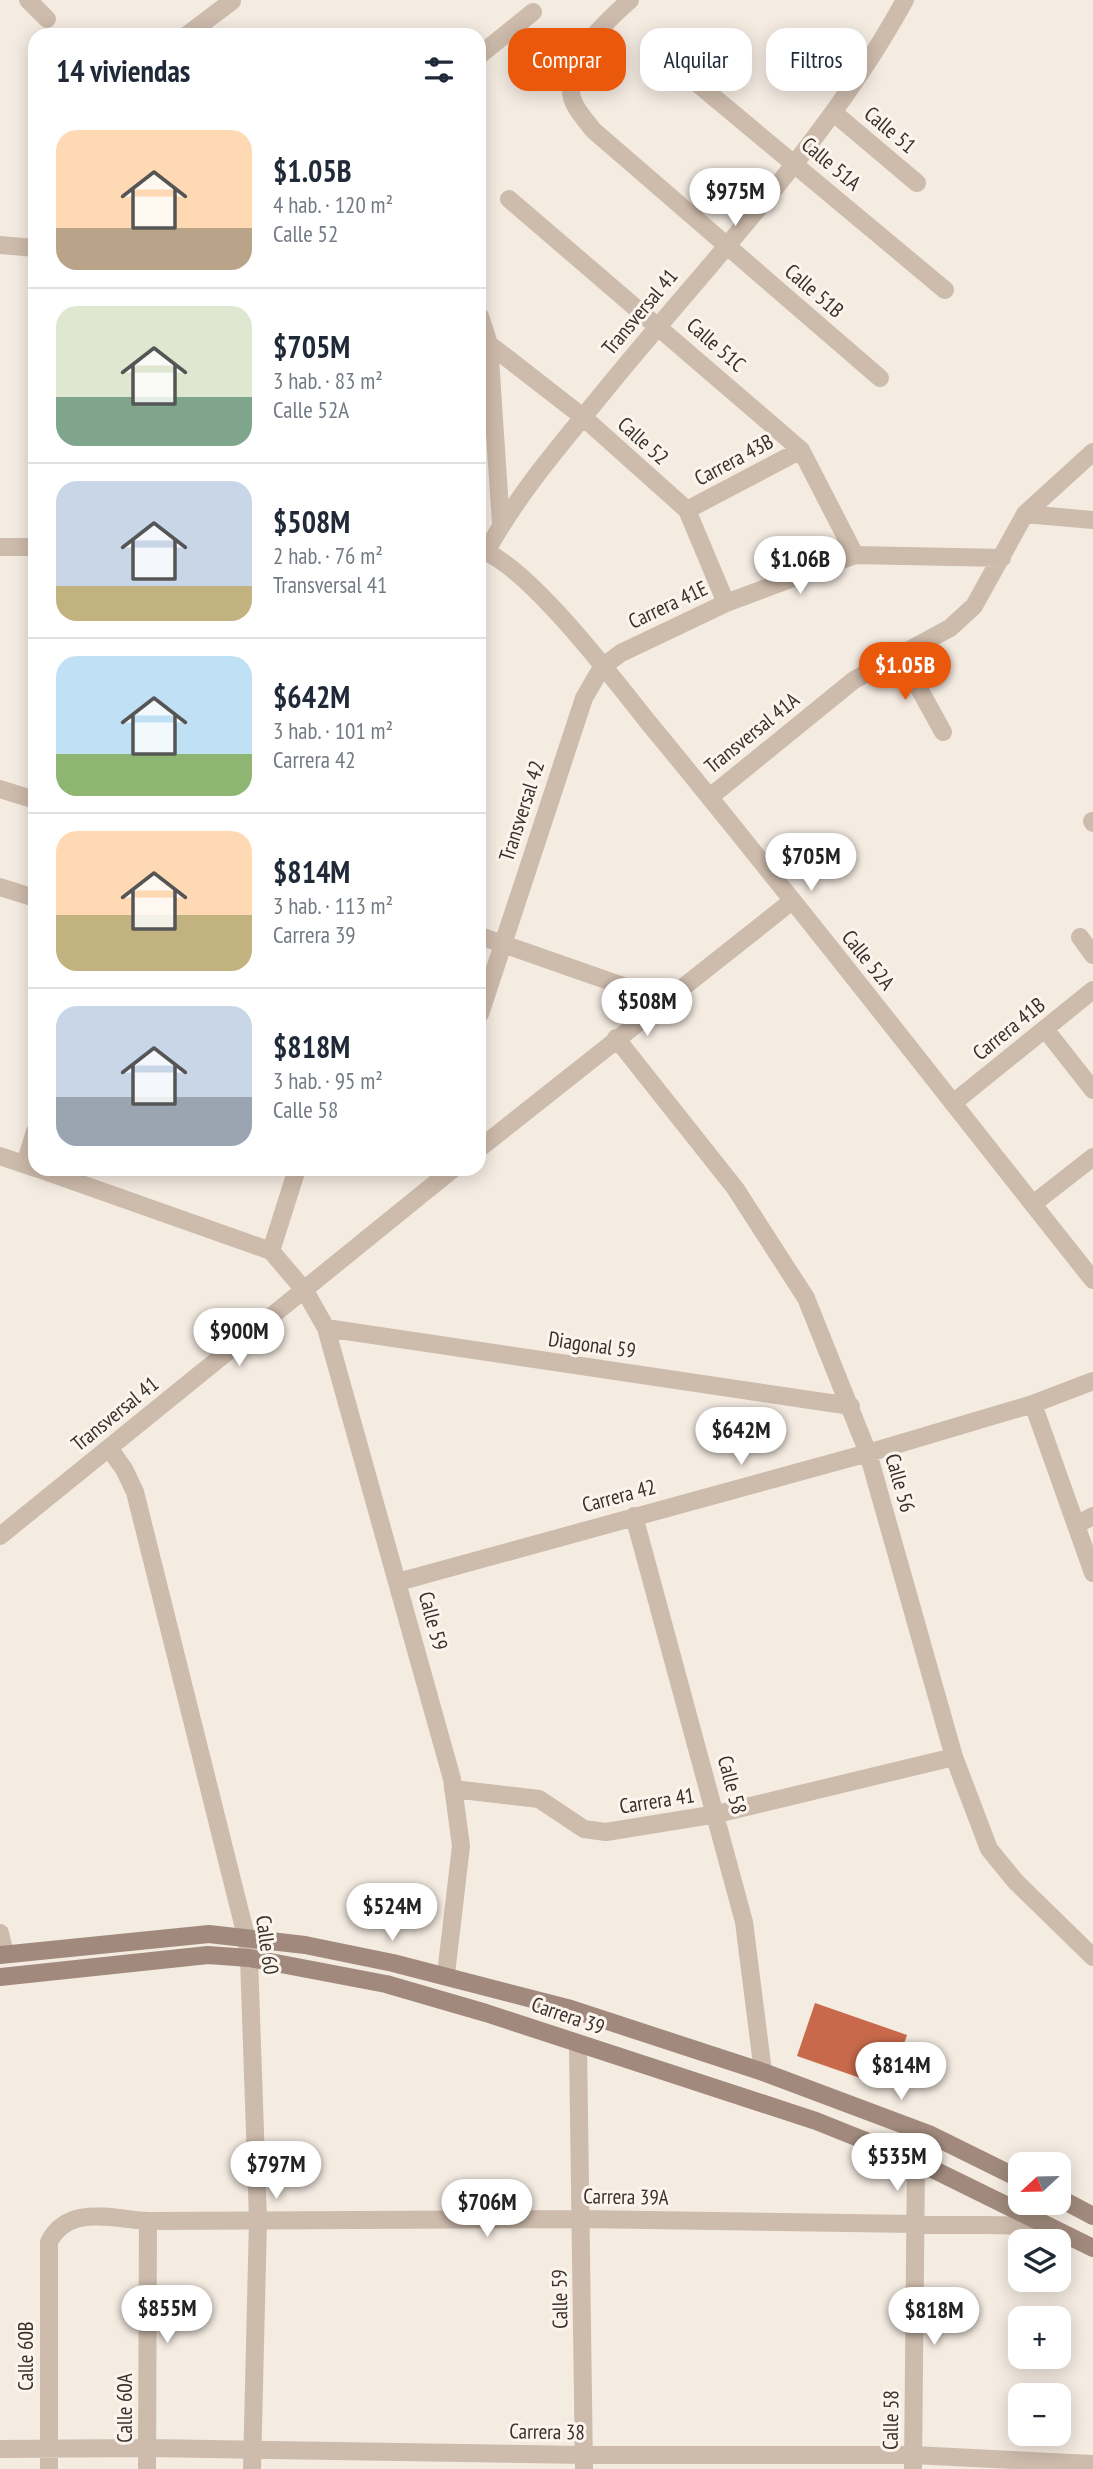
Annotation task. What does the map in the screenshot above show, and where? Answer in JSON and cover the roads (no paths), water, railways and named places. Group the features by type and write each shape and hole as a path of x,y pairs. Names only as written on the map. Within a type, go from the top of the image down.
{"main road":[{"name":"Carrera 39","path":"3,1955 170,1936 246,1936 446,1974 571,2009 763,2072 931,2135 1008,2173"},
{"name":"Carrera 39","path":"0,1977 171,1957 249,1958 386,1984 486,2012 816,2121 916,2161 1093,2248"},
{"path":"1071,2204 1093,2216"}],"street":[{"path":"28,0 47,19"},
{"name":"Calle 51B","path":"630,0 599,28 576,68 570,93 579,112 593,130 880,378"},
{"name":"Transversal 41","path":"486,546 583,417 834,113 905,0"},
{"path":"196,28 232,1"},
{"path":"486,50 533,12"},
{"name":"Calle 51A","path":"707,91 945,290"},
{"name":"Calle 51","path":"834,113 917,183"},
{"name":"Calle 51C","path":"509,199 801,450 855,555"},
{"path":"0,245 28,247"},
{"path":"486,335 489,344 501,524"},
{"name":"Calle 52","path":"489,344 583,417 687,510 726,603"},
{"name":"Carrera 43B","path":"687,510 801,450"},
{"name":"Transversal 41A","path":"710,797 854,680 950,628 974,606 1025,514 1093,452"},
{"path":"1025,514 1093,520"},
{"path":"0,547 28,548"},
{"name":"Calle 52A","path":"486,553 526,581 602,667 710,797 1093,1280"},
{"name":"Carrera 41E","path":"602,667 621,653 726,603 855,555 1002,558"},
{"path":"900,654 943,732"},
{"name":"Transversal 42","path":"486,995 584,698 602,667"},
{"path":"0,789 28,798"},
{"path":"0,887 28,896"},
{"path":"486,1143 663,1000 792,901"},
{"path":"1080,937 1093,955"},
{"path":"486,938 663,1000"},
{"name":"Carrera 41B","path":"953,1103 1093,990"},
{"path":"1045,1029 1093,1090"},
{"name":"Calle 56","path":"616,1038 734,1188 799,1287 851,1406 868,1453 954,1757 989,1849 1016,1882 1091,1950"},
{"path":"0,1156 28,1165"},
{"path":"1032,1204 1093,1157"},
{"path":"58,1176 271,1251 305,1291"},
{"path":"271,1251 295,1176"},
{"name":"Transversal 41","path":"0,1536 305,1291 440,1176"},
{"name":"Calle 59","path":"305,1291 326,1328 398,1581 453,1789 461,1846 446,1974"},
{"name":"Diagonal 59","path":"326,1328 851,1406"},
{"name":"Carrera 42","path":"398,1581 868,1453 1033,1404 1093,1381"},
{"path":"1033,1404 1093,1573"},
{"name":"Calle 60","path":"109,1448 124,1469 135,1492 246,1936 258,2220 252,2469"},
{"name":"Calle 58","path":"634,1516 717,1814 744,1922 763,2072"},
{"path":"1076,1525 1093,1516"},
{"name":"Carrera 41","path":"453,1789 539,1800 584,1829 606,1832 717,1814 954,1757"},
{"path":"0,1933 3,1955"},
{"name":"Calle 59","path":"578,2044 585,2462"},
{"name":"Calle 58","path":"913,2462 916,2161"},
{"name":"Carrera 39A","path":"49,2242 56,2228 81,2217 148,2221 581,2219 1047,2226"},
{"name":"Calle 60A","path":"147,2469 148,2221"},
{"name":"Calle 60B","path":"49,2242 49,2469"},
{"name":"Carrera 38","path":"0,2449 252,2450 585,2462 1093,2464"}]}
